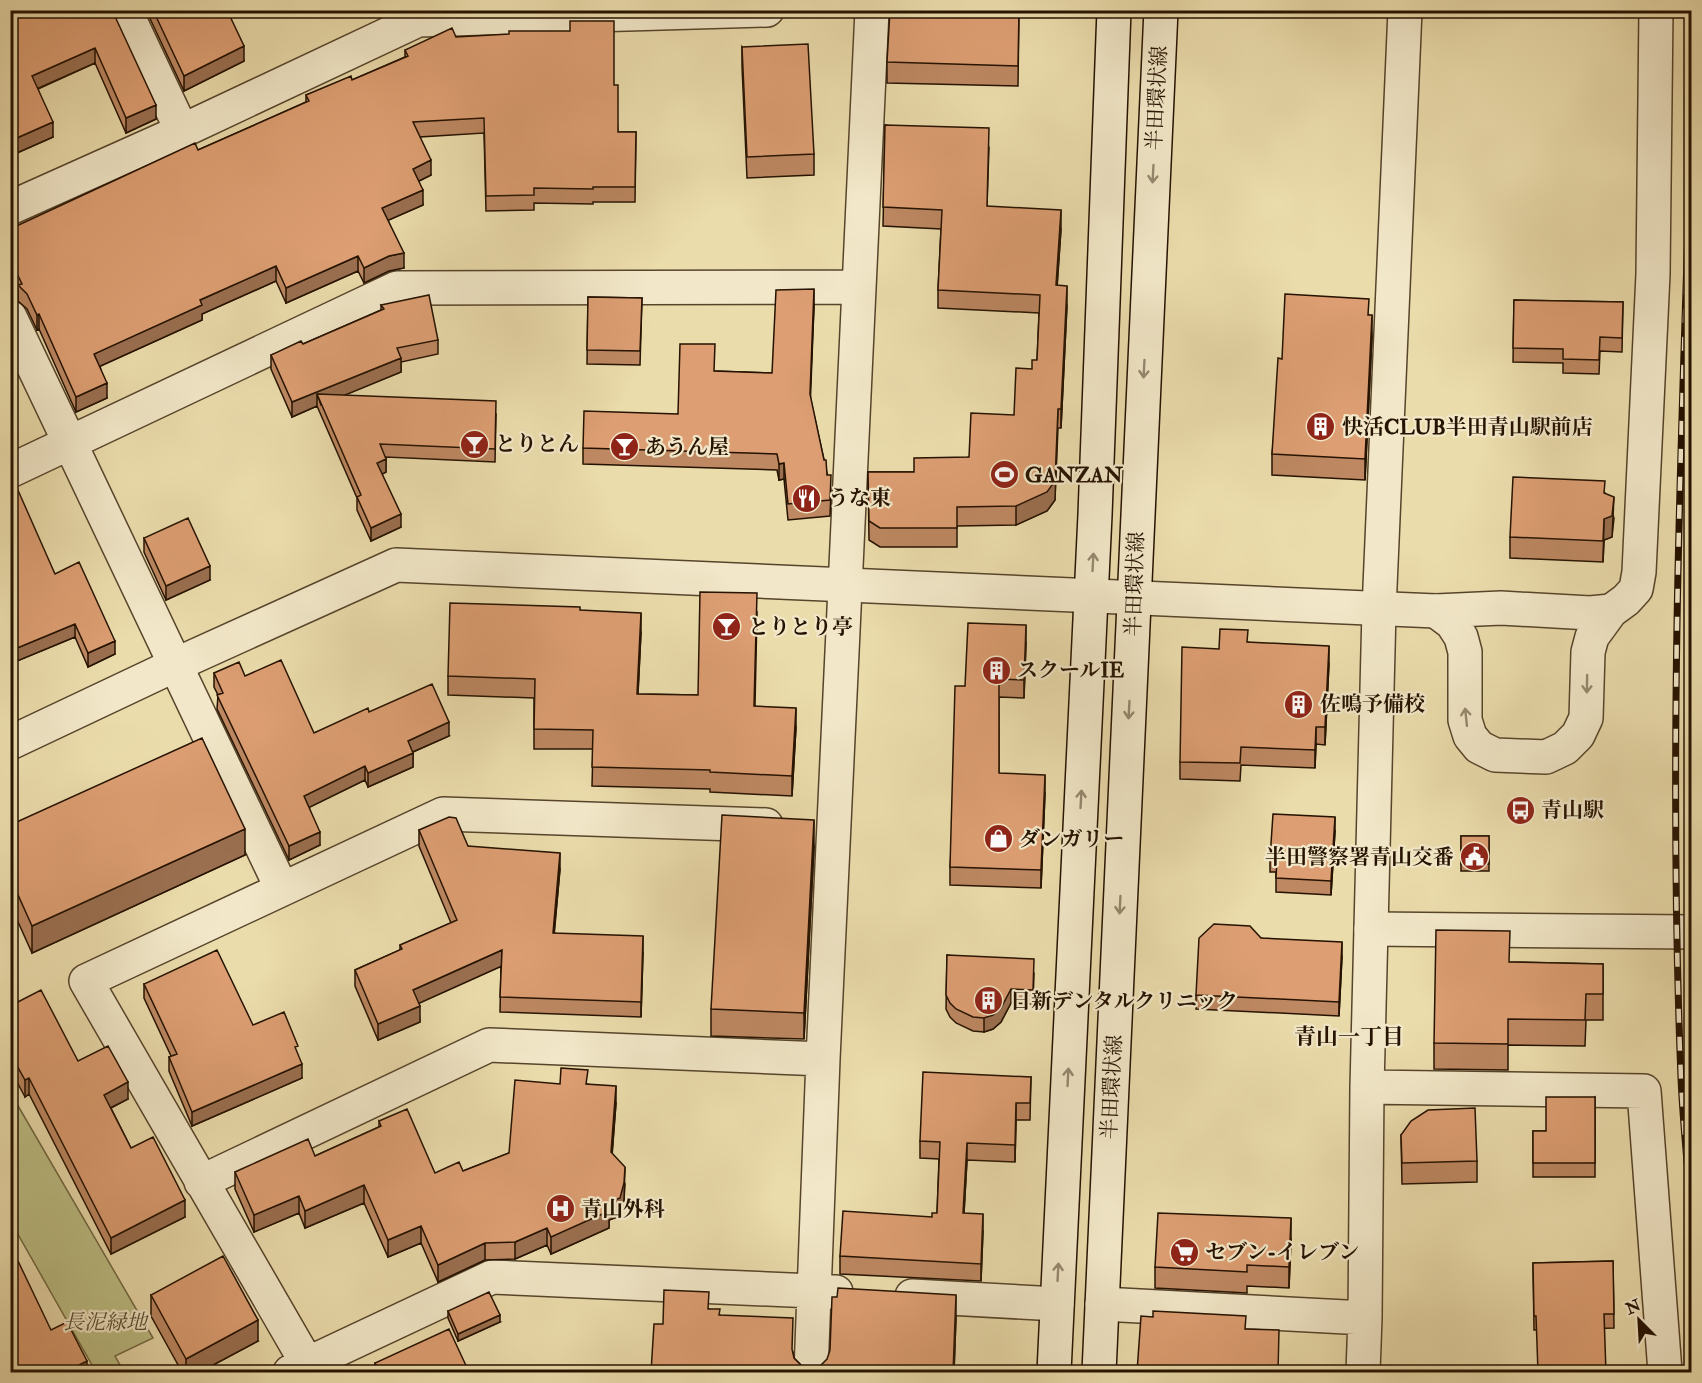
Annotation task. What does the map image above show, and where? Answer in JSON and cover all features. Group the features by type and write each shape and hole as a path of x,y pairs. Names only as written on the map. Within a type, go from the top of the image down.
{"street":[{"path":"125,10 182,131"},
{"path":"10,208 182,131 418,20 767,10"},
{"path":"811,1372 823,1059 814,827 845,585 872,10"},
{"name":"半田環状線","path":"1054,1372 1091,596 1114,10"},
{"name":"半田環状線","path":"1099,1372 1161,10"},
{"path":"1363,1372 1367,1087 1379,609 1406,10"},
{"path":"1501,608 1482,620 1472,634 1466,652 1465,720 1470,736 1479,747 1495,754 1546,757 1565,748 1578,735 1586,718 1588,652 1592,637 1611,611 1636,589 1639,572 1653,274 1656,10"},
{"path":"10,471 397,288 858,287"},
{"path":"10,316 282,889"},
{"path":"10,744 175,665 396,565 1379,609 1436,611 1501,608 1590,614 1611,611"},
{"path":"1436,611 1452,623 1461,637 1466,652"},
{"path":"1562,613 1576,624 1584,638 1588,652"},
{"path":"814,827 443,814 86,981 201,1182 303,1370 492,1277 1057,1304"},
{"path":"1371,929 1692,932"},
{"path":"201,1182 489,1046 823,1059"},
{"path":"1367,1087 1644,1091 1665,1372"},
{"path":"1102,1305 1365,1318"}],"green space":[{"name":"長泥緑地","path":"10,1092 153,1338 115,1356 124,1372 96,1372 11,1222"}],"building":[{"path":"10,10 112,10 156,105 126,118 95,48 32,76 53,122 10,141"},
{"path":"153,10 227,10 244,46 184,76"},
{"path":"890,10 1019,10 1018,66 887,62"},
{"path":"570,21 614,21 614,85 618,85 618,132 636,132 635,187 534,188 534,195 486,196 484,118 413,122 431,160 413,169 423,190 382,208 404,253 389,256 364,268 358,256 286,288 276,266 200,300 202,305 94,354 107,383 76,397 39,314 37,315 27,294 18,285 22,284 10,259 10,229 195,143 198,150 309,101 306,95 351,76 352,80 408,56 405,50 452,28 456,37 509,34 509,31 570,31"},
{"path":"808,44 814,154 747,157 742,47"},
{"path":"885,125 989,128 987,206 1061,210 1056,285 1067,286 1055,481 1047,492 1016,506 957,507 957,528 880,528 869,521 868,472 914,472 914,458 969,457 971,413 1014,415 1016,368 1032,369 1032,360 1037,360 1040,295 938,290 942,210 883,207"},
{"path":"814,289 810,394 824,460 826,460 827,475 831,475 830,500 788,504 784,463 779,464 777,454 583,448 584,411 678,414 680,344 715,344 714,371 772,373 776,290"},
{"name":"快活CLUB半田青山駅前店","path":"1285,294 1369,299 1368,315 1372,315 1365,459 1272,454 1278,358 1282,359"},
{"path":"429,295 438,340 397,348 401,358 292,402 271,355 301,341 303,344 384,309 381,305"},
{"path":"588,297 642,298 640,351 587,350"},
{"path":"1514,300 1623,302 1622,338 1600,337 1599,360 1563,359 1563,349 1513,348"},
{"path":"317,394 496,401 495,449 380,444 386,459 377,463 401,514 371,528 357,497 361,495"},
{"path":"1513,477 1605,481 1604,493 1614,497 1612,516 1604,519 1603,541 1510,537"},
{"path":"17,488 55,574 79,562 115,641 88,653 75,624 10,651 10,491"},
{"path":"188,518 210,566 166,586 144,538"},
{"path":"700,592 757,593 754,706 796,708 792,776 710,772 710,770 592,767 593,730 534,729 535,679 448,676 450,603 580,607 580,610 641,613 637,694 698,695"},
{"path":"968,623 1026,625 1024,680 999,679 999,773 1045,775 1041,870 950,867 955,686 965,686"},
{"path":"1220,629 1248,630 1247,642 1329,646 1325,727 1316,727 1315,750 1241,747 1240,763 1180,762 1182,647 1219,649"},
{"path":"281,660 314,733 368,708 369,712 432,684 449,722 408,741 413,753 368,773 365,766 304,796 320,832 289,846 217,695 223,693 214,673 239,662 245,676"},
{"path":"202,738 245,829 32,926 10,877 10,825"},
{"path":"1273,814 1335,817 1331,881 1276,878 1277,858 1270,858"},
{"path":"722,815 814,820 804,1013 711,1009"},
{"path":"449,817 456,818 468,846 560,853 553,933 643,936 641,1002 500,997 502,950 413,990 420,1006 378,1024 355,970 402,949 400,945 457,920 419,830"},
{"name":"半田警察署青山交番","path":"1461,836 1489,836 1489,864 1461,864"},
{"path":"1214,924 1250,926 1261,938 1342,942 1339,1002 1196,995 1199,938"},
{"path":"1436,930 1510,931 1509,962 1603,964 1603,994 1586,994 1585,1020 1508,1019 1508,1044 1434,1043"},
{"path":"217,950 253,1025 284,1012 298,1046 295,1047 302,1064 192,1112 169,1057 177,1054 144,984"},
{"name":"日新デンタルクリニック","path":"947,955 1034,959 1033,990 1011,989 1001,1008 993,1015 984,1018 973,1017 956,1009 946,995"},
{"path":"41,990 78,1061 108,1046 128,1082 104,1095 131,1148 153,1137 185,1200 111,1238 29,1078 25,1080 10,1053 10,1006"},
{"path":"561,1068 588,1070 586,1084 616,1086 611,1152 625,1167 620,1198 606,1204 609,1211 551,1237 547,1228 515,1242 485,1243 438,1265 421,1226 388,1240 364,1185 305,1211 299,1196 254,1215 235,1172 308,1139 315,1156 381,1126 379,1121 407,1109 435,1173 459,1162 463,1171 509,1153 515,1080 560,1084"},
{"path":"923,1072 1031,1077 1030,1103 1016,1103 1015,1145 967,1143 963,1213 983,1214 981,1264 840,1256 843,1211 932,1217 932,1213 937,1213 940,1142 920,1141"},
{"path":"1546,1097 1595,1097 1595,1163 1533,1163 1533,1131 1546,1131"},
{"path":"1475,1108 1477,1161 1402,1163 1401,1135 1411,1121 1428,1110"},
{"path":"1158,1213 1291,1218 1289,1267 1247,1265 1247,1272 1155,1267"},
{"path":"10,1255 15,1262 18,1261 51,1330 67,1322 87,1361 65,1372 10,1372"},
{"path":"223,1256 258,1320 186,1359 151,1295"},
{"path":"1613,1261 1614,1314 1604,1314 1606,1372 1538,1372 1533,1263"},
{"path":"838,1288 956,1295 953,1372 827,1372 828,1370 763,1368 763,1372 651,1372 654,1324 663,1324 664,1290 709,1292 708,1309 720,1309 719,1315 793,1318 794,1358 802,1366 811,1368 820,1366 827,1359 830,1350 832,1297 837,1297"},
{"path":"489,1292 500,1315 458,1334 448,1311"},
{"path":"1153,1311 1246,1316 1245,1329 1279,1330 1278,1372 1137,1372 1141,1316 1153,1317"},
{"path":"449,1329 469,1372 379,1372 375,1363"}],"railway":[{"path":"1692,113 1676,716 1677,957 1681,1078 1692,1217"}],"place":[{"name":"快活CLUB半田青山駅前店","path":"1321,427"},
{"name":"とりとん","path":"474,444"},
{"name":"あうん屋","path":"624,447"},
{"name":"GANZAN","path":"1004,475"},
{"name":"うな東","path":"807,498"},
{"name":"とりとり亭","path":"727,627"},
{"name":"スクールIE","path":"996,670"},
{"name":"佐鳴予備校","path":"1299,704"},
{"name":"青山駅","path":"1520,810"},
{"name":"ダンガリー","path":"998,839"},
{"name":"半田警察署青山交番","path":"1475,857"},
{"name":"日新デンタルクリニック","path":"989,1001"},
{"name":"青山外科","path":"560,1209"},
{"name":"セブン-イレブン","path":"1184,1252"}],"district":[{"name":"青山一丁目","path":"1349,1037"}]}
